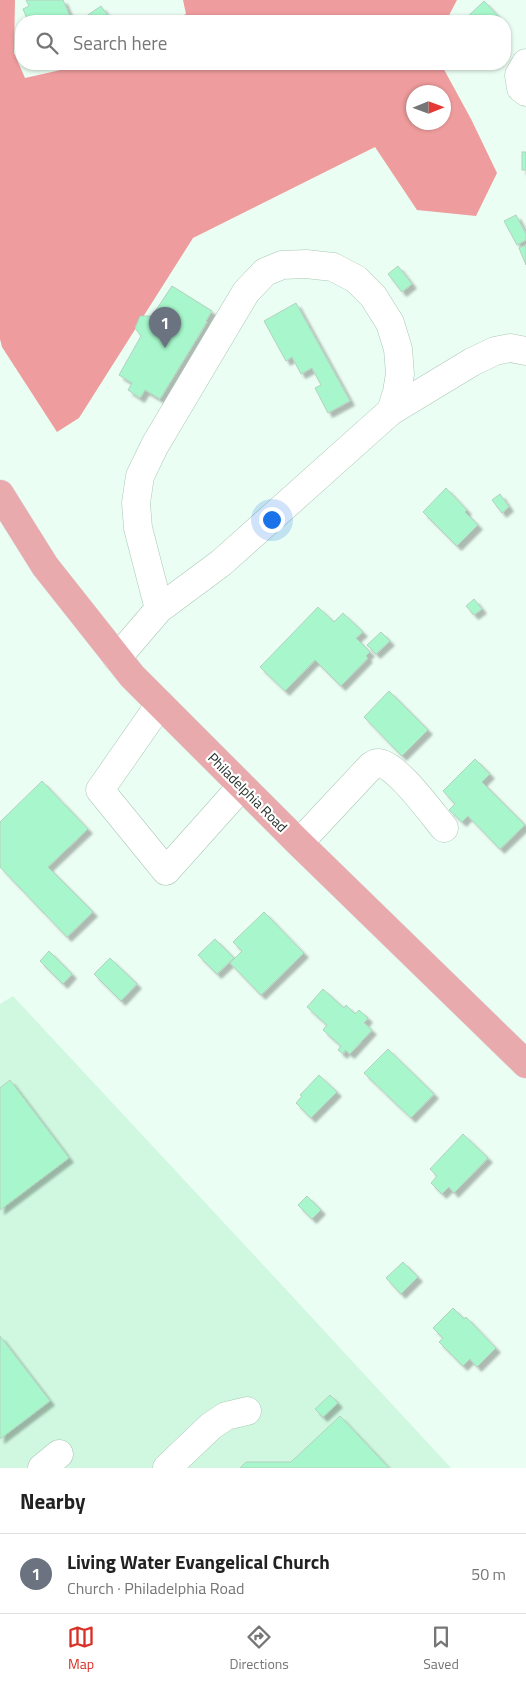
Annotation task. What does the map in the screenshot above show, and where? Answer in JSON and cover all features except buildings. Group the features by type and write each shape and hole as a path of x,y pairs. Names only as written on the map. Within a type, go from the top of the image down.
{"main road":[{"name":"Philadelphia Road","path":"0,494 45,566 132,676 299,843 526,1064"}],"lane":[{"path":"526,63 519,75 522,88 526,92"},
{"path":"159,609 138,528 136,503 140,476 154,445 216,340 246,292 265,272 282,265 306,264 333,267 356,279 373,296 390,324 398,349 400,374 391,410"},
{"path":"117,658 159,609 221,563 391,410 472,362 495,351 510,348 526,351"},
{"path":"160,704 100,790 166,872 242,786"},
{"path":"299,843 370,766 379,763 388,766 415,790 444,828"},
{"path":"167,1468 211,1426 226,1416 247,1411"}],"shaded area":[{"path":"0,0 15,0 15,70 21,70 25,78 61,70 444,70 497,173 476,216 417,210 375,147 193,238 79,418 57,432 2,347 0,339"},
{"path":"183,0 457,0 449,15 184,15 186,14"},
{"path":"13,996 451,1468 0,1468 0,1004"}],"place":[{"name":"Living Water Evangelical Church","path":"165,348"}]}
